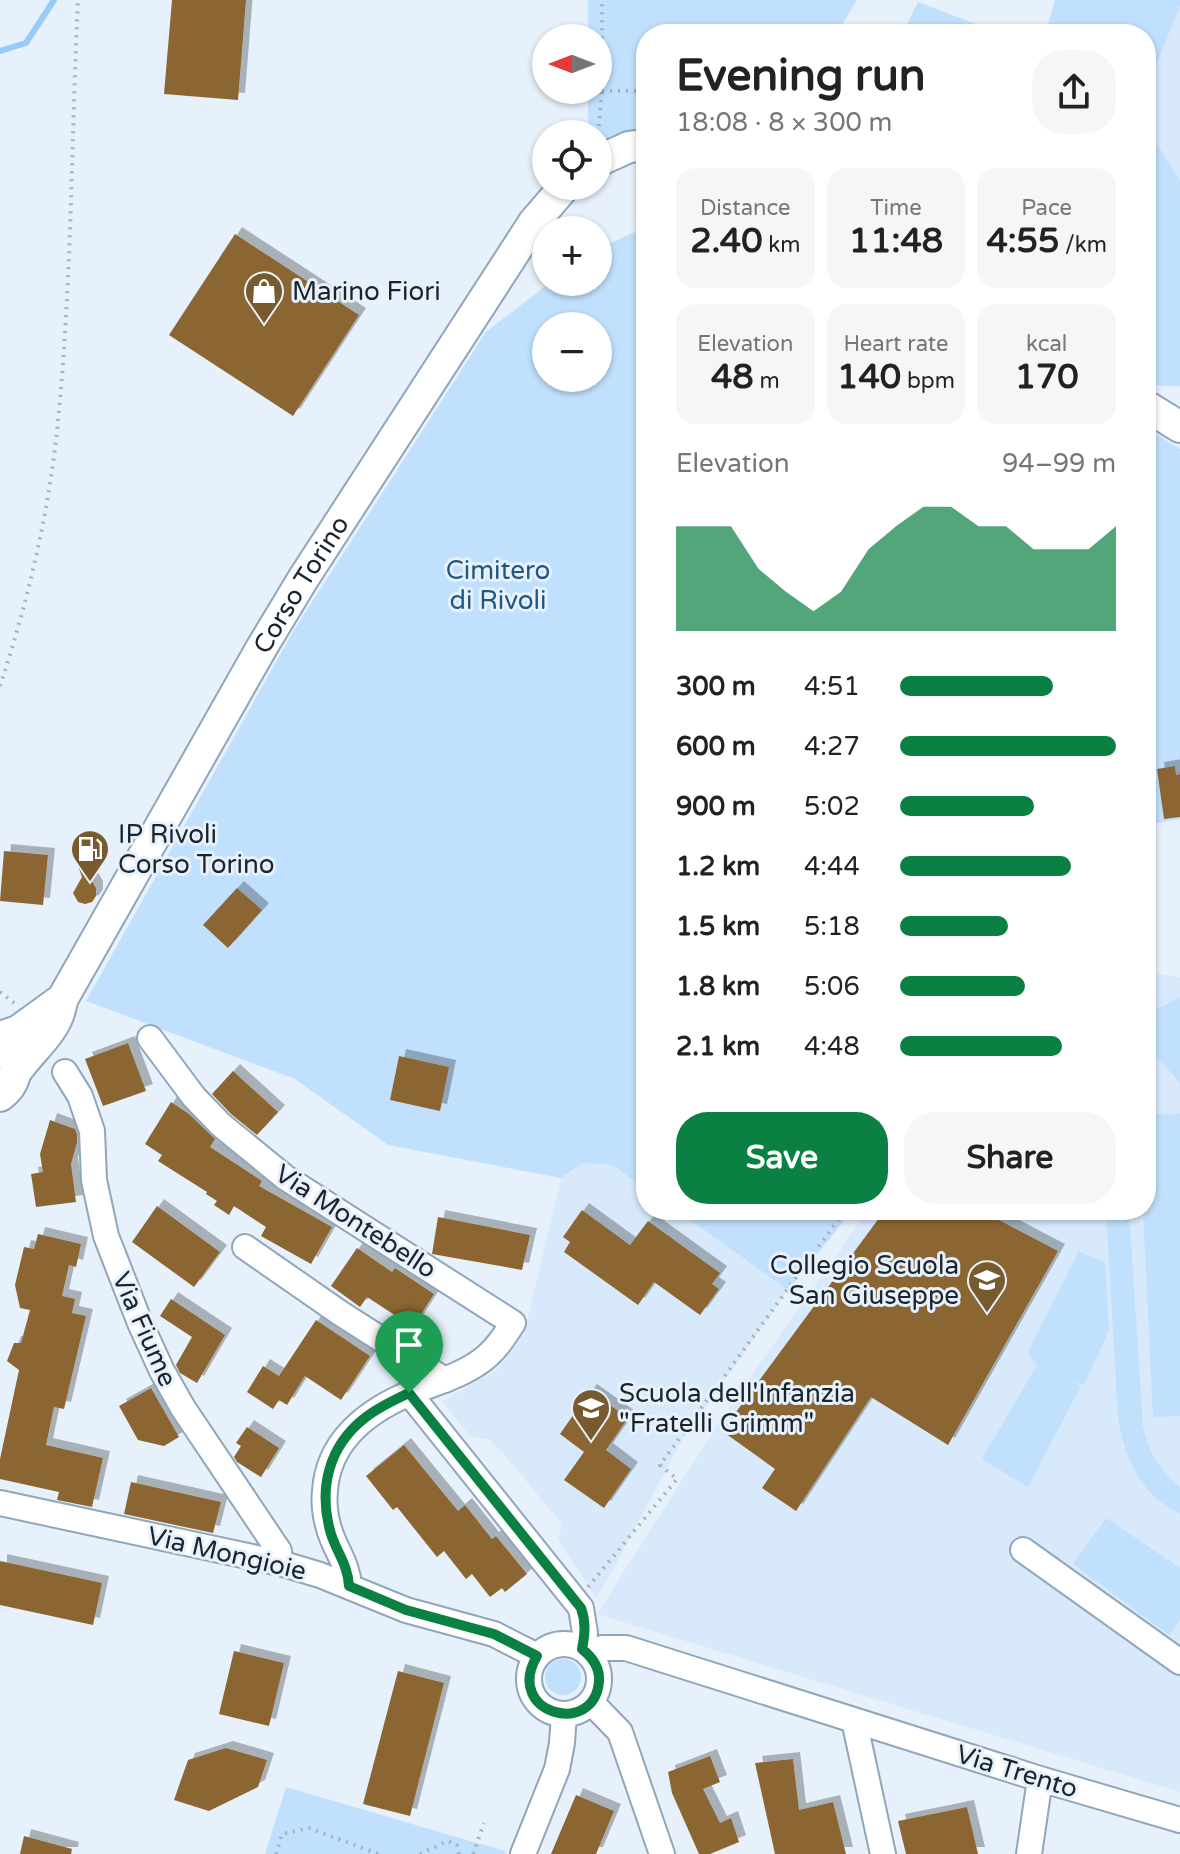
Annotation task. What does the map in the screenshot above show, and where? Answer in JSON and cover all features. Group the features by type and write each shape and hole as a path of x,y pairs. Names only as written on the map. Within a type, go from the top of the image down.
{"main road":[{"path":"612,155 636,146"},
{"name":"Corso Torino","path":"8,1084 57,1018 63,998 303,579 526,233 551,200"},
{"path":"1156,398 1180,398"},
{"path":"1156,412 1180,427"},
{"name":"Corso Torino","path":"0,1039 18,1031 63,998"},
{"path":"0,1039 16,1060 8,1084"}],"street":[{"name":"Via Montebello","path":"150,1038 194,1097 221,1125 286,1178 513,1323 498,1346 482,1360 461,1374 384,1405 366,1417 338,1447 324,1492 332,1537 348,1571 349,1586"},
{"name":"Via Fiume","path":"65,1072 80,1096 92,1131 94,1180 106,1236 140,1323 183,1408 279,1551 280,1563"},
{"path":"245,1247 445,1380"},
{"path":"409,1393 577,1602 584,1618 585,1651"},
{"name":"Via Mongioie","path":"0,1503 280,1563 320,1575 406,1610 494,1634 537,1656"},
{"path":"1023,1550 1180,1662"},
{"path":"564,1644 585,1651 599,1673 596,1693 591,1702 582,1709 564,1714 543,1707 530,1688 531,1666 537,1656 554,1645 564,1644"},
{"name":"Via Trento","path":"585,1651 626,1648 1180,1820"},
{"path":"591,1702 620,1732 662,1854"},
{"path":"523,1854 557,1769 564,1714"},
{"path":"854,1720 883,1854"},
{"path":"1029,1854 1040,1779"}],"path":[{"path":"0,686 34,564 57,434 64,350 78,0"},
{"path":"602,0 602,24"},
{"path":"612,91 636,91"},
{"path":"577,1602 677,1479 660,1465 838,1220"},
{"path":"473,1854 484,1823"},
{"path":"276,1854 282,1834 309,1828 379,1854"},
{"path":"420,1854 448,1841 457,1845 459,1854"}],"shaded area":[{"path":"1180,6 1180,181 1156,142 1156,66"},
{"name":"Collegio Scuola San Giuseppe","path":"1156,974 1180,977 1180,1792 597,1614 721,1419 861,1220 1156,1220"},
{"path":"583,1163 612,1165 636,1182 636,1220 690,1220 788,1290 679,1445 596,1598 558,1539 562,1524 503,1453 489,1440 470,1436 442,1402 498,1369 524,1334 561,1178"}],"green space":[{"path":"588,0 857,0 842,24 636,24 636,136 612,144 612,120 588,120 588,104 612,104 612,24 588,24"},
{"path":"1055,0 1180,0 1156,66 1156,24 1048,24"},
{"path":"918,2 976,24 907,24"},
{"path":"1156,142 1180,181 1180,386 1156,385"},
{"name":"Cimitero di Rivoli","path":"636,232 636,1182 612,1165 583,1163 561,1178 388,1145 295,1079 86,1001 294,630 486,332 533,296 612,296 612,243"},
{"path":"1156,434 1180,449 1180,819 1156,823"},
{"path":"1180,997 1180,1083 1156,1055 1156,1010"},
{"path":"1180,1114 1180,1416 1153,1417 1143,1220 1156,1220 1156,1115"},
{"path":"690,1220 845,1220 788,1290"},
{"path":"1107,1220 1130,1220 1143,1427 1156,1460 1166,1475 1180,1487 1180,1514 1154,1496 1136,1473 1125,1447 1118,1416"},
{"path":"1079,1251 1105,1263 1109,1331 1084,1385 1069,1380 1081,1386 1028,1487 982,1459 1037,1365 1028,1352"},
{"path":"1106,1518 1180,1568 1180,1620 1169,1635 1073,1564"},
{"path":"563,1659 576,1664 581,1677 576,1690 563,1695 550,1690 545,1677 550,1664"},
{"path":"286,1787 506,1851 505,1854 265,1854"}],"building":[{"path":"172,0 246,0 238,100 164,94"},
{"name":"Marino Fiori","path":"235,234 359,315 293,416 169,335"},
{"path":"1175,766 1176,775 1180,774 1180,817 1164,819 1157,769"},
{"path":"4,851 48,855 43,905 0,901"},
{"path":"87,852 98,855 100,863 90,878 96,888 96,896 92,902 85,904 78,902 73,893 82,877 78,859"},
{"path":"237,888 262,910 228,948 203,925"},
{"path":"128,1043 146,1091 103,1106 85,1059"},
{"path":"399,1056 449,1067 440,1111 390,1100"},
{"path":"233,1071 278,1112 257,1135 212,1094"},
{"path":"171,1102 189,1114 215,1139 210,1147 262,1181 259,1186 332,1227 311,1264 261,1236 266,1227 234,1206 229,1215 214,1205 217,1201 207,1192 158,1161 162,1155 145,1144"},
{"path":"50,1120 75,1129 77,1134 71,1164 76,1202 36,1207 31,1174 43,1172 40,1154"},
{"path":"157,1206 220,1252 194,1287 132,1242"},
{"path":"582,1210 630,1245 648,1221 720,1273 712,1284 719,1289 700,1315 654,1282 638,1305 564,1252 570,1242 563,1237"},
{"path":"438,1217 530,1235 522,1270 432,1254"},
{"path":"878,1220 999,1220 1058,1251 948,1445 871,1397 796,1511 762,1488 775,1469 722,1431"},
{"path":"38,1234 81,1244 76,1267 69,1265 62,1296 75,1299 72,1313 86,1316 64,1409 54,1407 46,1445 103,1458 92,1507 57,1500 59,1492 0,1479 0,1459 19,1370 7,1361 14,1343 21,1343 30,1310 20,1308 15,1285 24,1247 34,1249"},
{"path":"357,1248 392,1272 395,1268 434,1294 413,1327 367,1297 360,1307 331,1286"},
{"path":"171,1299 225,1335 197,1383 180,1373 176,1365 192,1337 160,1316"},
{"path":"316,1320 370,1356 341,1400 305,1376 287,1405 279,1400 273,1409 247,1392 263,1366 279,1376"},
{"path":"151,1388 179,1437 164,1446 138,1440 119,1406"},
{"name":"Scuola dell'Infanzia \"Fratelli Grimm\"","path":"590,1391 628,1418 606,1450 631,1469 604,1508 564,1480 584,1452 560,1434"},
{"path":"247,1427 279,1448 261,1477 234,1457 241,1446 236,1443"},
{"path":"404,1445 458,1511 465,1505 492,1539 496,1536 527,1574 505,1592 502,1588 490,1597 472,1574 466,1579 444,1551 437,1557 397,1507 393,1510 366,1476"},
{"path":"131,1482 221,1502 213,1533 124,1514"},
{"path":"0,1561 102,1583 93,1625 0,1605"},
{"path":"234,1651 284,1663 269,1726 219,1714"},
{"path":"398,1671 444,1683 410,1816 363,1804"},
{"path":"226,1748 267,1760 258,1787 209,1811 174,1800 188,1760"},
{"path":"710,1756 720,1782 703,1789 720,1823 731,1818 739,1842 710,1854 699,1854 672,1793 668,1772"},
{"path":"793,1759 799,1810 833,1802 846,1854 775,1854 755,1763"},
{"path":"576,1795 614,1811 596,1854 551,1854"},
{"path":"967,1807 978,1854 906,1854 898,1821"},
{"path":"24,1836 72,1849 71,1854 20,1854"}],"waterway":[{"path":"0,51 26,43 54,0"}],"place":[{"name":"Marino Fiori","path":"264,325"},
{"name":"IP Rivoli Corso Torino","path":"90,883"},
{"name":"Collegio Scuola San Giuseppe","path":"987,1314"},
{"name":"Scuola dell'Infanzia \"Fratelli Grimm\"","path":"591,1442"}],"route":[{"path":"409,1393 581,1608 585,1633 582,1649 595,1663 599,1673 596,1693 582,1709 564,1714 553,1712 535,1699 529,1677 537,1656 494,1634 406,1610 349,1586 348,1571 332,1537 326,1514 324,1492 329,1469 338,1447 350,1432 384,1405 409,1393"}]}
